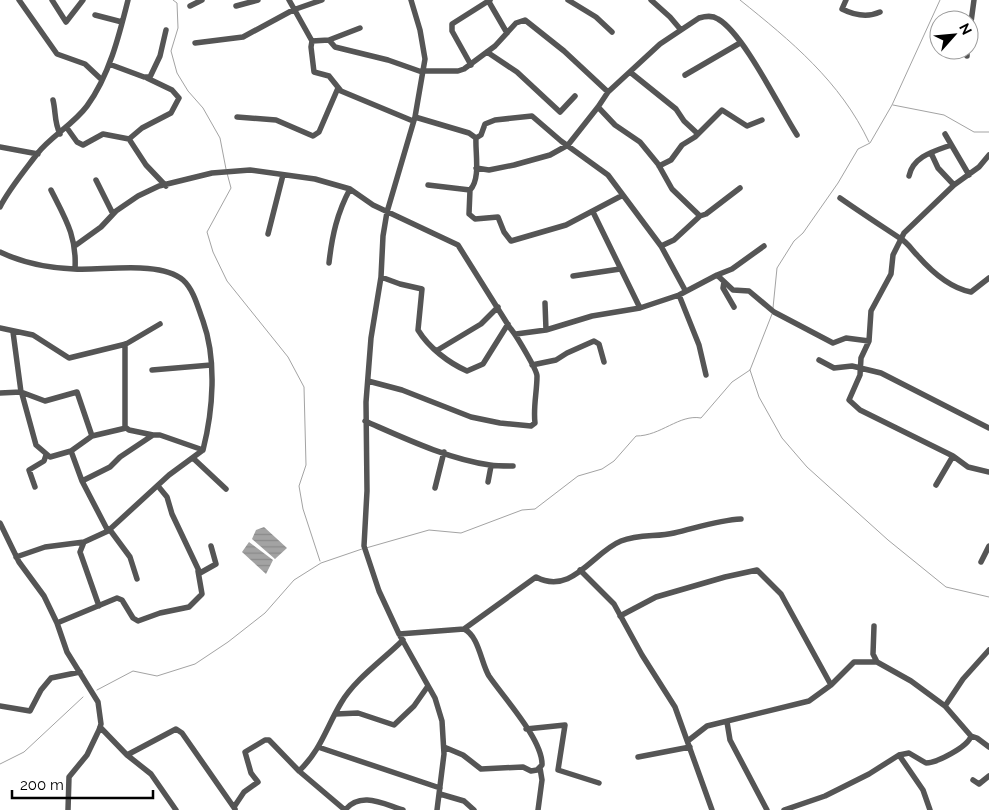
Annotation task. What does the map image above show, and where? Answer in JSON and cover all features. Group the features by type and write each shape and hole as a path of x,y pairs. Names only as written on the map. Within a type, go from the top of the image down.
{"street":[{"path":"52,0 66,22 83,0"},
{"path":"0,207 2,200 38,154 86,108 109,64 128,0"},
{"path":"190,6 202,0"},
{"path":"236,6 258,0"},
{"path":"289,0 312,42 314,72 329,76 338,88 401,117 469,133 476,138"},
{"path":"195,43 243,37 293,10 322,0"},
{"path":"411,0 423,43 425,59 414,119 387,212 383,236 381,277 371,338 365,422 367,492 365,548 379,591 399,634 435,698 442,721 444,747 437,810"},
{"path":"568,0 596,17 612,32"},
{"path":"651,0 670,16 680,30"},
{"path":"846,0 842,9 851,14 862,16 880,12"},
{"path":"471,65 452,31 452,24 490,1 507,33"},
{"path":"22,2 57,54 85,64 102,80"},
{"path":"95,15 122,22"},
{"path":"476,168 489,170 514,165 550,154 568,145 608,92 660,44 699,18 710,16 723,22 740,42 797,135"},
{"path":"329,40 335,47 388,60 423,72 458,71 471,65 516,23 525,20 564,51 608,92"},
{"path":"312,42 329,40 360,28"},
{"path":"147,78 153,74 166,30"},
{"path":"685,75 740,42"},
{"path":"487,52 524,78 560,112 575,96"},
{"path":"109,64 147,78 172,90 179,98 171,113 142,128 130,139"},
{"path":"630,72 676,109 684,121 698,134"},
{"path":"237,117 276,120 313,136 319,132 338,88"},
{"path":"53,100 56,112 54,120 60,134"},
{"path":"598,107 615,125 640,142 659,166 672,189 700,216"},
{"path":"659,166 670,160 682,145 698,134 722,110 746,126 762,120"},
{"path":"476,138 481,135 483,127 490,122 529,115 608,175 661,246 685,290"},
{"path":"67,128 77,142 83,145 103,134 130,139 146,165 161,178 166,186"},
{"path":"945,134 969,175"},
{"path":"476,138 476,168 474,185 470,190 469,214 475,219 498,217 504,232 511,241 566,225 623,196"},
{"path":"909,176 916,163 924,156 951,145"},
{"path":"0,147 38,154"},
{"path":"931,153 938,168 954,185"},
{"path":"989,155 969,175 954,185 911,224 901,239 893,255 891,274 871,310 869,341 861,358 862,370 849,400 853,405 953,456 968,467 989,472"},
{"path":"76,246 113,214 150,189 227,171 261,170 328,182 350,189 387,212 458,245 516,334 532,365 537,377 534,393 535,424 531,426 477,419 411,393 368,381"},
{"path":"268,234 283,175"},
{"path":"96,180 113,214"},
{"path":"428,186 470,190"},
{"path":"661,246 674,240 700,216 706,214 740,188"},
{"path":"329,263 332,235 337,216 350,189"},
{"path":"51,190 65,216 76,246 75,269"},
{"path":"840,198 901,239 934,272 959,288 970,292 989,278"},
{"path":"593,212 640,308"},
{"path":"516,334 546,330 592,316 640,308 678,295 732,269 764,246"},
{"path":"0,252 24,262 75,269 130,268 167,273 183,280 194,297 206,329 211,365 208,429 203,450 194,459 176,470 109,530 84,542 45,547 16,557"},
{"path":"573,276 620,269"},
{"path":"717,275 733,290 750,291 772,311 833,343 846,338 869,341"},
{"path":"381,277 422,289 418,330 436,351 454,365 468,371 486,360 508,324"},
{"path":"724,282 723,288 734,307"},
{"path":"678,295 699,345 706,375"},
{"path":"545,303 546,330"},
{"path":"436,351 481,324 498,307"},
{"path":"0,328 33,335 69,358 124,344 160,324"},
{"path":"13,332 22,393 36,446 46,455 50,457 71,451 92,436 126,428 160,435 203,450"},
{"path":"532,365 556,360 594,341 599,344 604,362"},
{"path":"124,344 126,428"},
{"path":"819,360 834,368 852,366 880,373 989,428"},
{"path":"152,370 211,365"},
{"path":"0,393 22,393 45,401 77,392 92,436"},
{"path":"365,422 415,443 491,466 513,466"},
{"path":"82,481 110,467 120,457 153,435"},
{"path":"71,451 82,481 109,530 130,557 137,579"},
{"path":"435,488 444,452"},
{"path":"35,487 29,470 44,462 46,455"},
{"path":"936,485 953,456"},
{"path":"194,459 226,489"},
{"path":"488,482 491,466"},
{"path":"57,623 120,599 138,622 160,613 190,607 202,594 198,571 187,543 172,514 167,497 158,486"},
{"path":"399,634 464,629 531,579 536,577 546,582 555,583 580,570 622,541 639,536 673,534 742,519"},
{"path":"0,523 16,557 44,596 57,623 67,652 98,702 100,727 87,755 69,777 68,810"},
{"path":"84,542 80,552 100,606"},
{"path":"198,571 204,572 216,564 211,546"},
{"path":"980,562 989,546"},
{"path":"580,570 614,604 642,655 675,707 689,740 712,810"},
{"path":"620,616 656,598 725,577 757,570 781,594 831,685"},
{"path":"874,626 873,654 877,662"},
{"path":"464,629 474,640 490,676 514,709 542,755 542,765 540,768 542,780 538,810"},
{"path":"299,771 313,757 340,703 358,680 373,669 403,640"},
{"path":"945,706 963,679 989,650"},
{"path":"689,740 707,726 809,700 831,685 854,662 877,662 911,681 945,706 971,736 989,747"},
{"path":"0,706 30,711 41,690 51,678 80,672"},
{"path":"336,714 358,713 394,725 414,706 428,686"},
{"path":"726,722 730,740 767,810"},
{"path":"526,729 565,725 558,770 599,782"},
{"path":"100,727 127,755 151,774 176,810"},
{"path":"127,755 176,729 182,733 235,809 244,792 258,782 251,773 245,752 265,740 269,740 280,749 299,771 345,810 355,801 364,798 403,810"},
{"path":"784,810 825,796 869,774 899,754 909,753 930,763 965,745 971,736"},
{"path":"318,747 440,791 464,801 474,810"},
{"path":"444,747 463,755 482,769 523,767 531,771 540,768"},
{"path":"638,756 690,747"},
{"path":"899,754 922,790 930,810"},
{"path":"973,780 979,784 989,776"}],"shaded area":[{"path":"264,527 287,548 275,559 252,539 256,530"},
{"path":"249,542 273,560 266,574 242,552"}],"waterway":[{"path":"173,0 177,3 178,28 171,51 177,73 188,91 203,108 220,138 226,169"},
{"path":"740,0 796,47 829,81 844,100 869,142"},
{"path":"773,308 777,268 794,241 803,233 838,183 858,149 870,143 892,105 940,0"},
{"path":"893,105 944,115 974,132 989,132"},
{"path":"227,173 231,188 207,232 213,252 227,281 288,357 304,387 306,465 299,486 303,509 320,561"},
{"path":"366,548 429,530 461,533 522,510 535,509 578,476 602,469 614,461 636,436 654,433 685,419 701,418 732,382 750,370 772,314"},
{"path":"750,370 759,397 782,438 807,467 888,540 946,587 989,597"},
{"path":"97,690 133,671 157,676 195,664 228,642 265,613 294,580 321,563 362,549"},
{"path":"0,764 24,752 83,697"}]}
